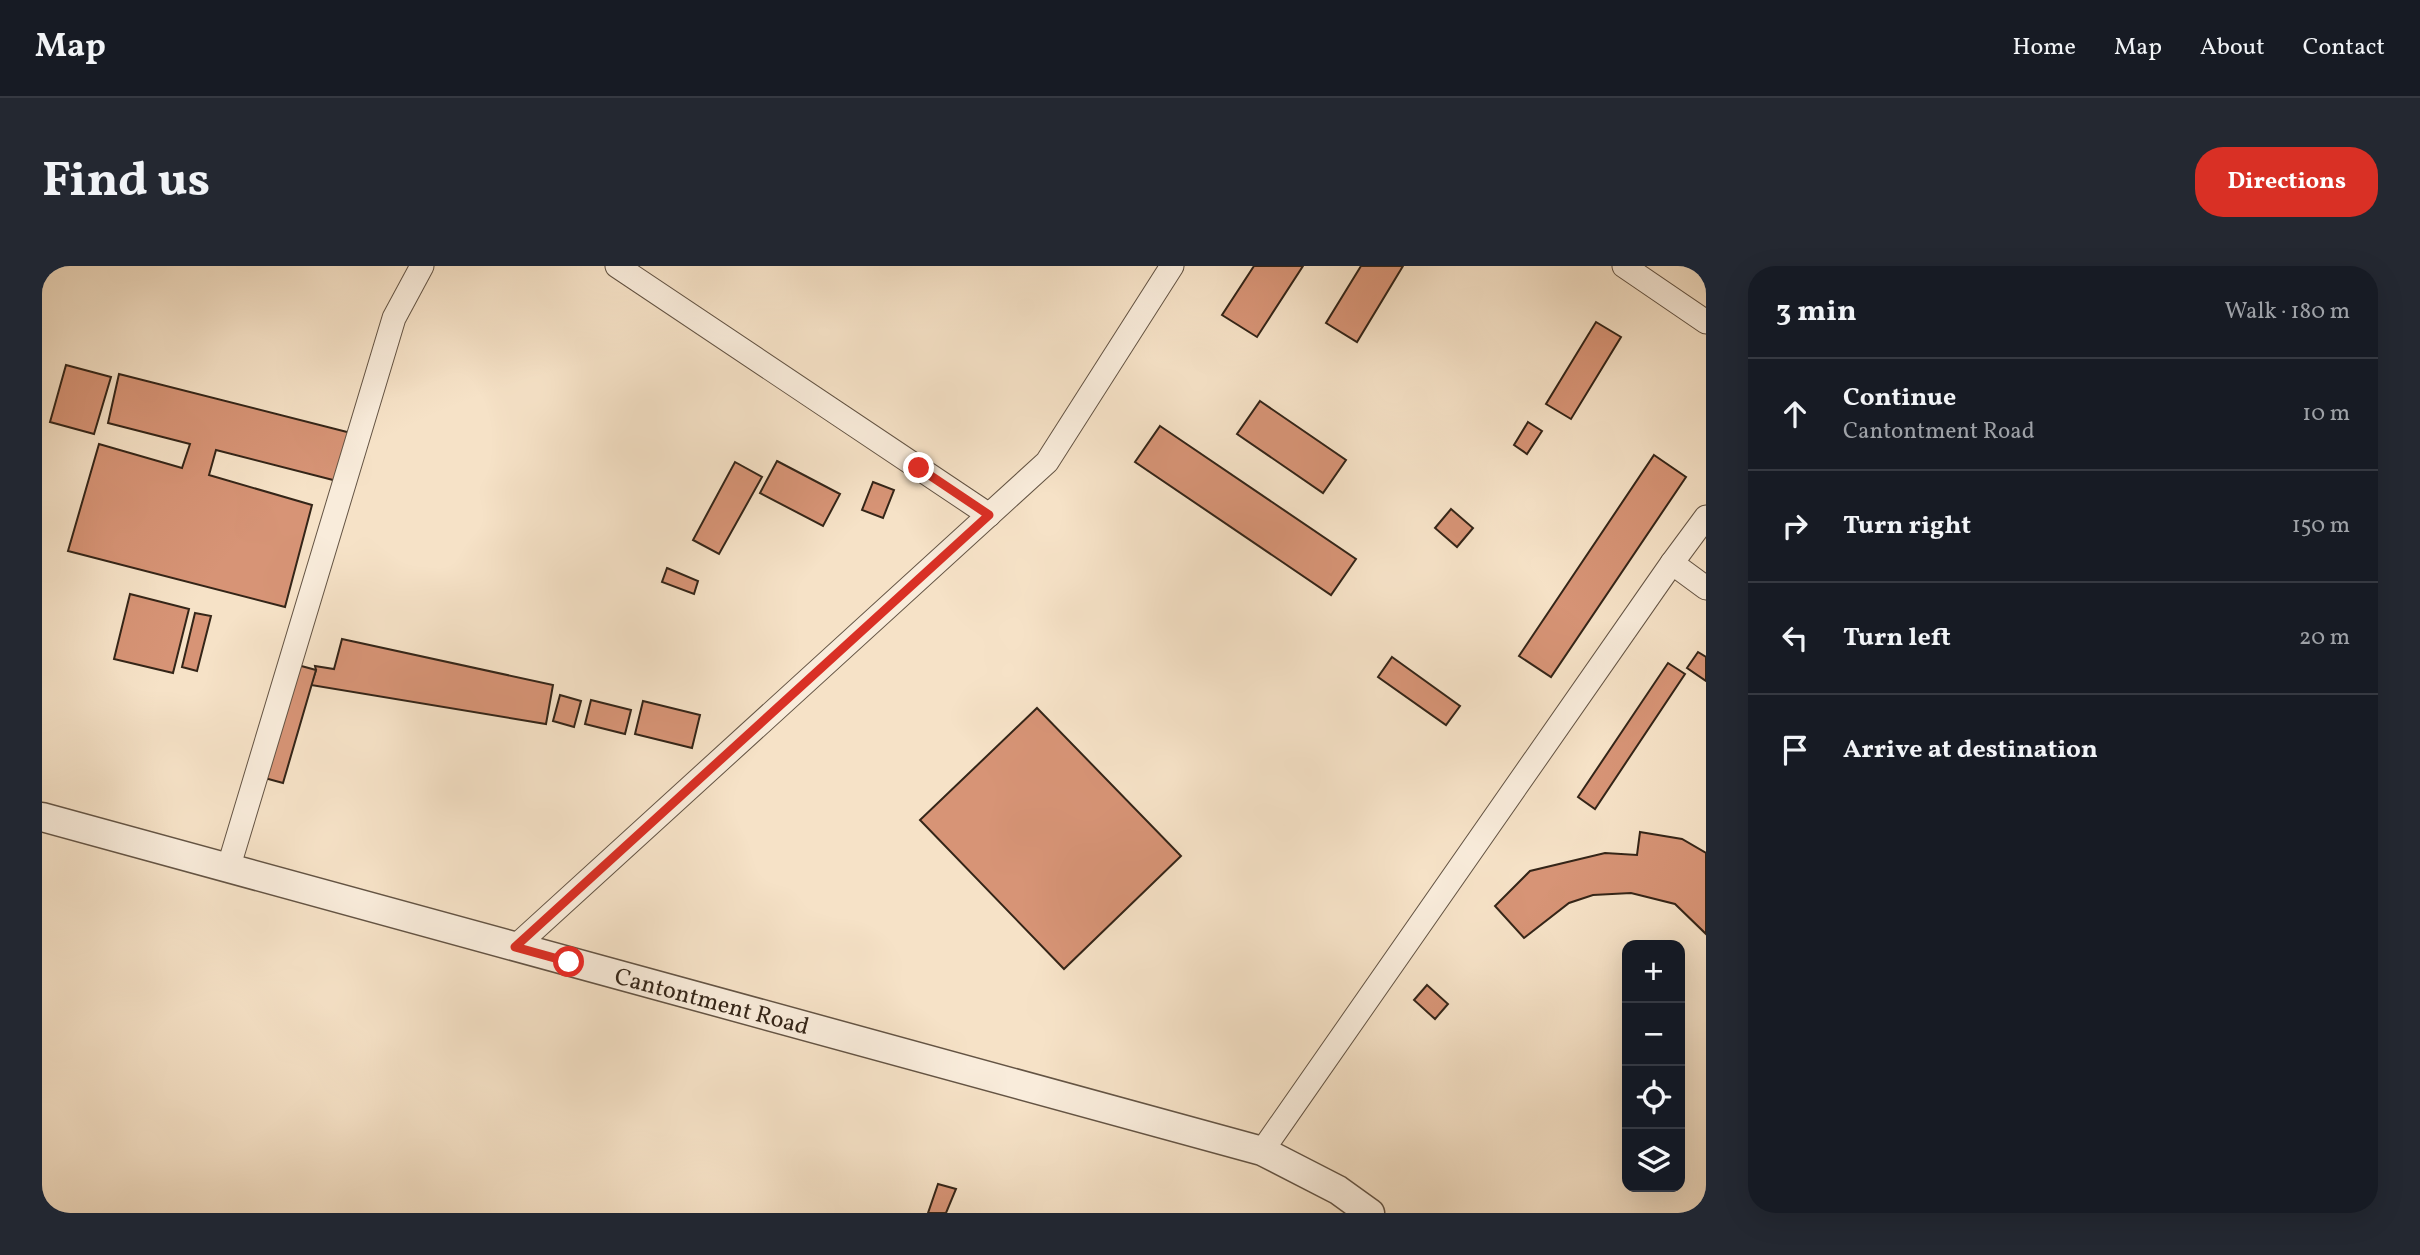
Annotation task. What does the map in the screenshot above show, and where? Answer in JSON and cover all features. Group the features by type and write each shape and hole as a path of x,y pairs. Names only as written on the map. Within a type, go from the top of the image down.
{"street":[{"path":"228,869 394,318 422,266"},
{"path":"617,266 989,515"},
{"path":"515,947 1047,462 1172,266"},
{"path":"1623,266 1706,322"},
{"path":"1262,1151 1671,563 1706,517"},
{"path":"1671,563 1706,588"},
{"name":"Cantontment Road","path":"42,817 1262,1151 1338,1191 1370,1213"}],"building":[{"path":"1254,266 1303,266 1257,337 1222,315"},
{"path":"1361,266 1403,266 1357,342 1326,323"},
{"path":"1596,322 1621,337 1571,419 1546,404"},
{"path":"66,365 111,377 94,434 50,422"},
{"path":"119,374 351,433 337,481 216,450 209,475 312,505 285,607 68,551 99,444 182,468 190,444 108,423"},
{"path":"1260,401 1346,460 1323,493 1237,434"},
{"path":"1528,422 1542,431 1527,454 1514,445"},
{"path":"1160,426 1356,559 1331,595 1135,462"},
{"path":"1654,455 1686,477 1551,677 1519,656"},
{"path":"777,461 840,494 823,526 760,493"},
{"path":"735,462 762,477 719,554 693,540"},
{"path":"873,482 894,490 883,518 862,510"},
{"path":"1451,509 1473,528 1457,547 1435,528"},
{"path":"667,568 698,581 694,594 662,582"},
{"path":"130,594 189,609 173,673 114,659"},
{"path":"195,613 211,616 197,671 182,667"},
{"path":"342,639 553,685 546,724 311,685 315,666 334,669"},
{"path":"1698,652 1706,657 1706,681 1687,668"},
{"path":"1392,657 1460,706 1446,725 1378,677"},
{"path":"1668,663 1685,674 1595,809 1578,797"},
{"path":"294,664 316,670 283,783 261,777"},
{"path":"560,695 581,701 574,727 553,721"},
{"path":"591,700 631,710 625,734 585,724"},
{"path":"643,701 700,715 692,748 635,734"},
{"path":"1037,708 1181,856 1064,969 920,820"},
{"path":"1640,832 1682,839 1706,853 1706,934 1675,904 1631,893 1593,895 1569,903 1524,938 1495,906 1530,871 1605,853 1637,855"},
{"path":"1427,985 1448,1004 1435,1019 1414,1000"},
{"path":"938,1184 956,1189 946,1213 928,1213"}],"route":[{"path":"569,962 515,947 989,515 919,468"}]}
